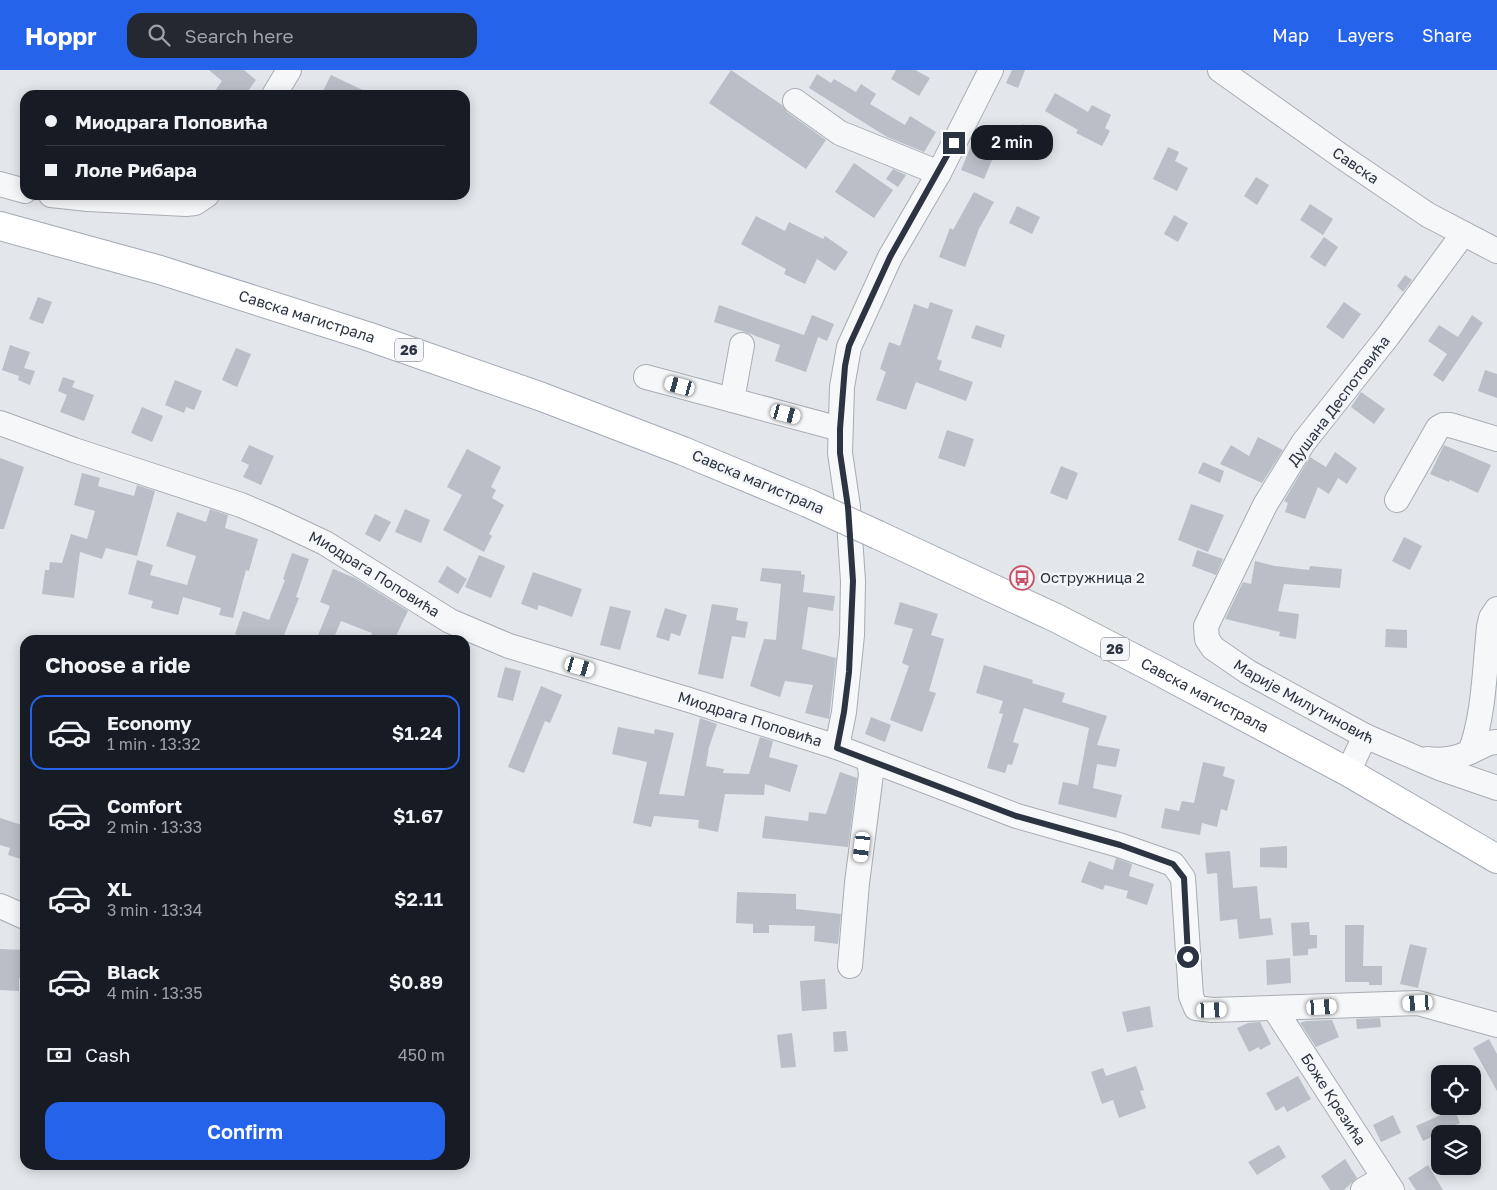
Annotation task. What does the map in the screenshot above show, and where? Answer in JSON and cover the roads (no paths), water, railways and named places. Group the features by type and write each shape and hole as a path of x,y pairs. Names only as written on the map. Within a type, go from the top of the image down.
{"main road":[{"name":"Савска магистрала","path":"0,226 160,270 376,339 551,400 683,451 808,503 1056,618 1348,772 1497,859"}],"street":[{"path":"277,90 289,70"},
{"path":"837,748 844,712 852,635 853,581 849,526 840,453 843,380 849,346 890,257 939,173 991,70"},
{"name":"Савска","path":"1220,70 1428,215 1497,251"},
{"path":"794,101 840,133 939,173"},
{"path":"0,184 20,189"},
{"path":"108,200 186,204 195,203 200,200"},
{"name":"Душана Деспотовића","path":"1205,632 1206,626 1265,505 1303,442 1388,336 1463,234"},
{"path":"732,400 742,345"},
{"path":"646,377 840,429"},
{"name":"Миодрага Поповића","path":"0,423 74,450 241,505 274,519 325,543 450,620 509,646 677,696 837,748 1016,816 1120,845 1173,864 1184,878 1191,996 1196,1008 1212,1010 1418,1003 1497,1025"},
{"path":"1397,500 1438,428 1443,425 1450,425 1497,439"},
{"path":"1470,752 1474,742 1478,719 1491,618 1497,609"},
{"name":"Марије Милутиновић","path":"1205,632 1213,648 1248,672 1365,736 1442,769 1497,788"},
{"path":"1348,772 1365,736"},
{"name":"Марије Милутиновић","path":"1415,758 1439,761 1460,757 1489,743 1497,742"},
{"path":"850,966 857,883 871,774 869,760"},
{"path":"0,906 20,915"},
{"name":"Боже Крезића","path":"1274,1008 1388,1184"},
{"path":"1363,1190 1388,1184"}],"place":[{"name":"Остружница 2","path":"1022,578"}]}
